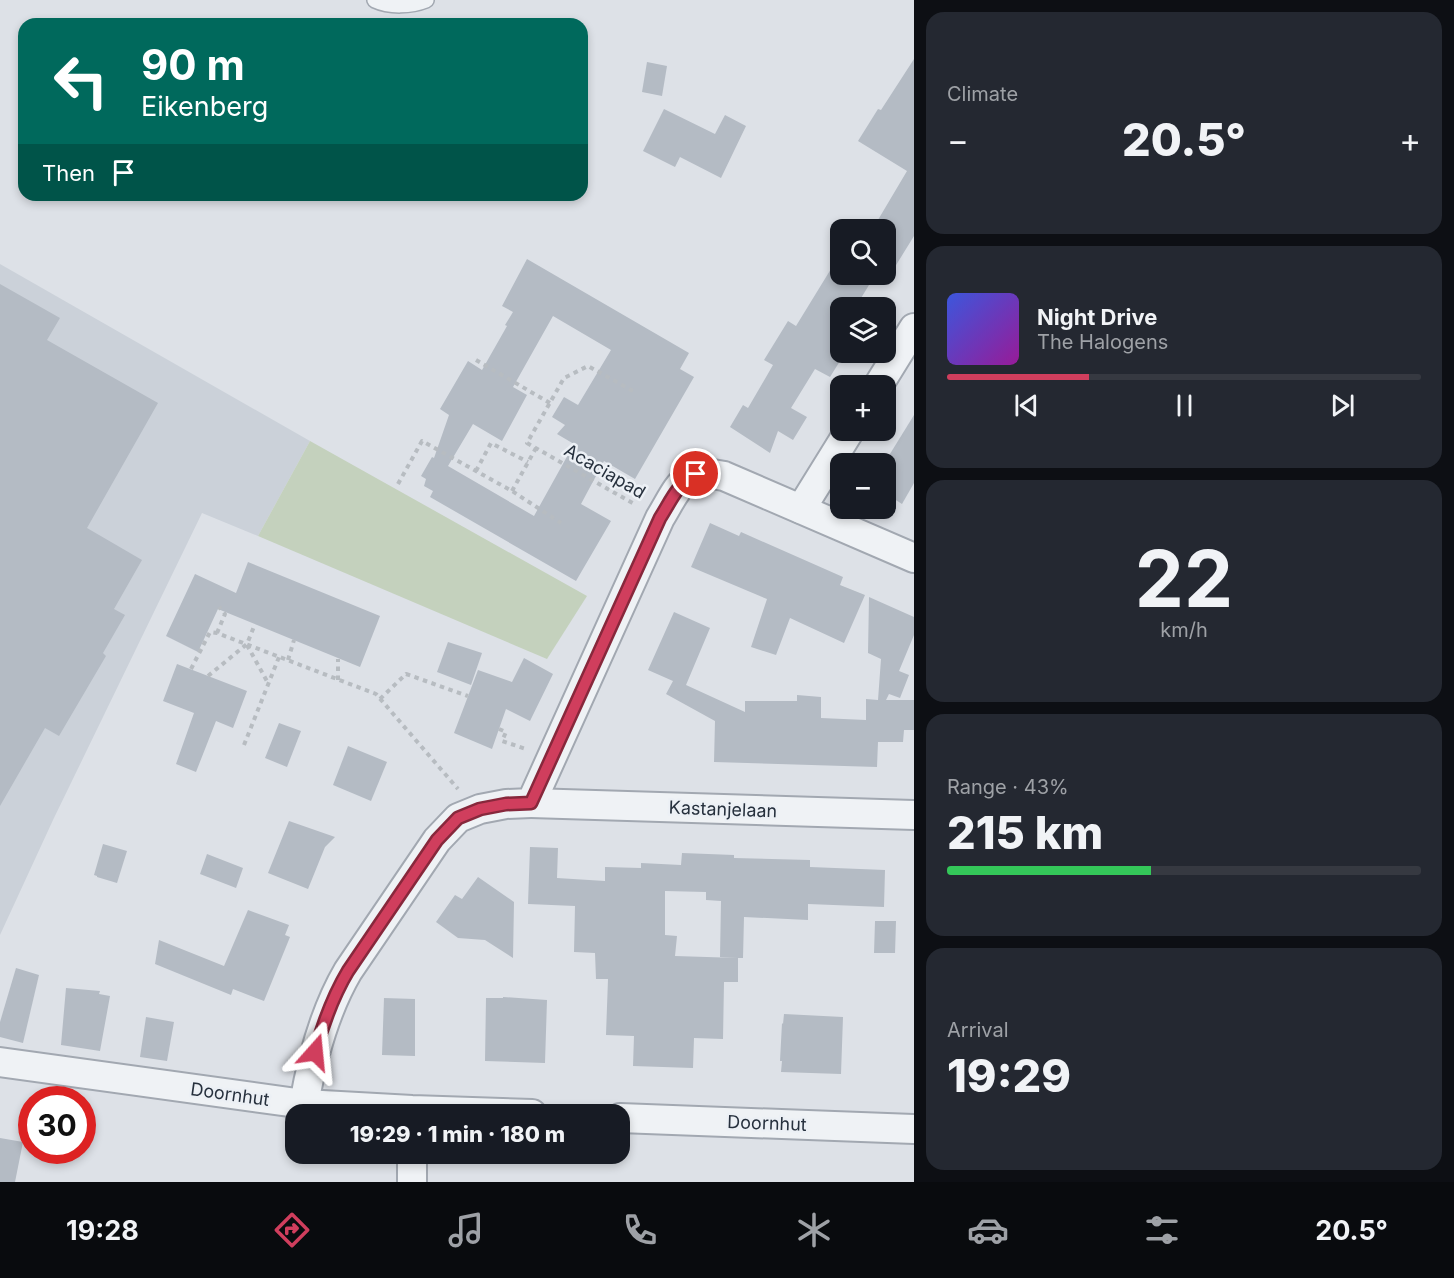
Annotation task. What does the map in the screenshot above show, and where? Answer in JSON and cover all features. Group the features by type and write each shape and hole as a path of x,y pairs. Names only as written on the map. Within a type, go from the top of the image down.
{"street":[{"path":"885,375 914,328"},
{"path":"801,509 843,441"},
{"path":"531,803 660,518 685,480 696,474 709,473 724,476 914,558"},
{"name":"Kastanjelaan","path":"304,1104 310,1069 320,1035 339,986 437,840 458,818 477,810 506,804 531,803 914,815"},
{"name":"Doornhut","path":"0,1062 304,1104"},
{"name":"Doornhut","path":"630,1118 914,1129"},
{"path":"412,1164 412,1182"}],"lane":[{"path":"375,0 402,5 426,0"}],"path":[{"path":"476,360 550,403"},
{"name":"Acaciapad","path":"633,392 588,366 564,378 527,443 660,518"},
{"path":"398,483 422,441 512,491 561,523"},
{"path":"476,471 491,443 528,462"},
{"name":"Acaciapad","path":"512,491 536,448"},
{"path":"217,633 225,614 219,608"},
{"path":"208,676 247,644 255,624"},
{"path":"191,669 210,632 376,694 477,810"},
{"path":"288,660 294,640"},
{"path":"247,644 269,684"},
{"path":"244,745 279,657"},
{"path":"338,680 339,659"},
{"path":"380,699 406,674 468,696"},
{"path":"499,729 506,732 502,741 552,757"}],"shaded area":[{"path":"0,264 310,441 258,536 202,513 53,820 0,935"}],"green space":[{"path":"310,441 587,596 547,659 258,536"}],"building":[{"path":"914,59 914,236 896,265 896,219 879,219 907,171 858,141 878,109 881,110"},
{"path":"647,62 667,66 662,96 642,92"},
{"path":"664,109 715,134 725,115 746,126 721,178 680,157 675,167 643,151"},
{"path":"527,259 689,353 680,369 694,377 635,479 604,461 581,504 611,521 576,581 430,497 433,491 424,486 426,479 421,476 432,457 434,458 449,415 440,409 468,361 482,370 507,326 505,325 513,312 502,306","holes":["553,316 611,350 578,405 564,397 552,417 565,425 557,434 574,444 534,516 448,466 473,424 502,441 527,395 513,387"]},
{"path":"830,271 830,285 869,285 862,297 830,297 830,363 839,363 830,377 815,369 791,408 807,417 793,440 778,431 770,453 730,427 743,405 748,408 773,365 764,360 788,321 796,326"},
{"path":"0,284 60,318 47,340 158,403 87,528 142,560 114,609 125,615 103,653 106,656 59,736 45,728 0,806"},
{"path":"914,415 914,483 902,504 896,500 896,453 891,453"},
{"path":"710,523 739,536 741,532 843,577 840,585 865,595 844,643 790,618 776,655 751,647 767,599 691,567"},
{"path":"248,562 380,616 360,667 218,609 198,652 166,636 195,574 236,593"},
{"path":"869,597 914,617 914,635 899,671 909,675 900,698 889,694 886,700 914,700 914,730 904,730 903,742 878,742 877,767 714,762 715,721 666,694 673,681 648,670 674,612 710,628 686,685 745,712 745,701 797,701 797,695 821,697 821,718 866,720 866,699 878,700 881,659 868,653"},
{"path":"448,642 482,653 471,685 437,672"},
{"path":"524,658 553,674 530,721 506,709 492,749 454,733 478,670 512,682"},
{"path":"177,664 247,691 233,728 216,721 196,772 176,764 194,713 163,701"},
{"path":"279,723 301,731 287,767 265,758"},
{"path":"348,746 387,762 371,801 333,785"},
{"path":"289,821 335,837 325,847 308,889 268,873"},
{"path":"103,844 127,851 117,883 94,875"},
{"path":"530,847 558,848 557,878 605,881 605,867 641,868 641,863 681,865 682,853 734,855 734,858 810,860 810,867 885,870 884,907 808,904 808,920 744,917 743,958 738,958 738,982 724,982 723,1039 694,1038 693,1068 633,1066 634,1036 606,1035 608,979 596,979 595,953 574,952 575,906 528,904","holes":["665,891 706,892 706,900 721,901 720,957 738,958 675,956 677,936 665,935"]},
{"path":"207,854 243,868 236,888 200,874"},
{"path":"478,877 514,902 513,958 485,940 458,938 436,922 455,895 462,899"},
{"path":"248,910 289,925 285,935 290,937 264,1001 233,989 231,995 155,964 159,940 224,966"},
{"path":"875,921 896,921 895,953 874,953"},
{"path":"16,968 39,975 23,1043 0,1037 0,1022"},
{"path":"66,988 100,991 99,994 110,996 100,1051 61,1045"},
{"path":"384,998 415,999 415,1056 382,1055"},
{"path":"486,998 547,1000 545,1063 485,1061"},
{"path":"784,1014 843,1017 841,1074 781,1072"},
{"path":"146,1017 174,1022 167,1061 140,1057"},
{"path":"0,1138 18,1141 19,1164 15,1182 0,1182"}],"route":[{"path":"315,1052 339,986 437,840 458,818 480,809 506,804 531,803 660,518 685,480 696,474"}]}
